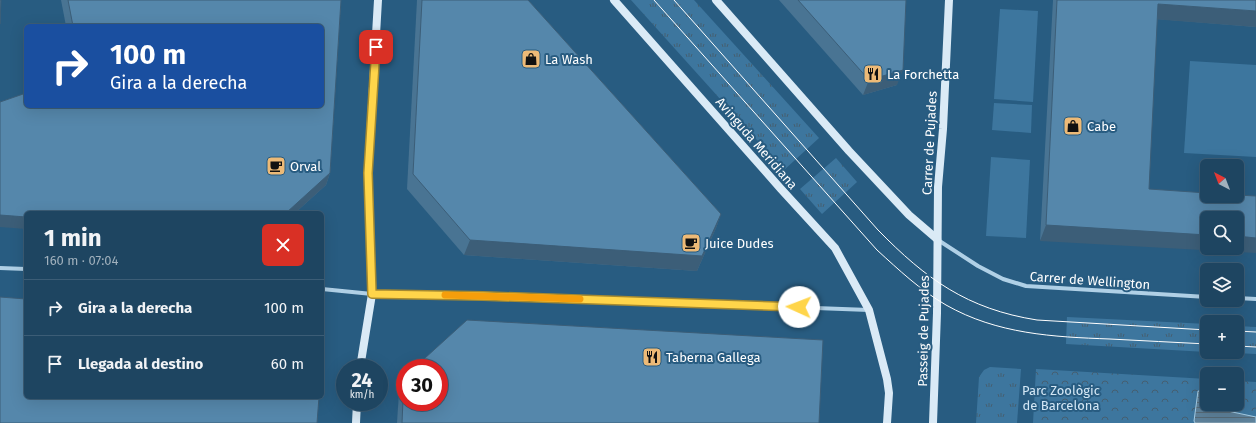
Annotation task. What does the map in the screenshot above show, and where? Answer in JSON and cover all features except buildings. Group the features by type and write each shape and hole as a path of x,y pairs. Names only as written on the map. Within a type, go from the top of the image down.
{"street":[{"path":"361,359 372,294 368,173 378,0"},
{"name":"Avinguda Meridiana","path":"614,0 783,192 835,248 870,310"},
{"path":"716,0 849,151 909,215 937,239"},
{"name":"Carrer de Pujades","path":"937,239 938,187 943,129 949,0"},
{"name":"Carrer de Wellington","path":"937,239 978,266 1003,279 1026,286 1200,297"},
{"name":"Passeig de Pujades","path":"933,423 937,313 937,239"},
{"path":"0,268 24,269"},
{"path":"324,289 372,294 483,296 870,310 889,393 887,423"},
{"path":"1244,299 1256,300"},
{"path":"356,423 357,411"}],"green space":[{"path":"631,0 694,0 819,138 784,170"},
{"path":"1000,9 1038,11 1033,102 994,99"},
{"path":"1190,61 1256,65 1256,157 1184,153"},
{"path":"994,103 1032,105 1031,133 992,130"},
{"path":"991,157 1030,160 1026,238 986,236"},
{"path":"836,158 857,182 822,214 800,189"},
{"path":"1067,317 1200,324 1200,352 1066,344"},
{"path":"1244,326 1256,327 1256,354 1244,353"},
{"path":"990,367 1021,369 1017,423 976,423 979,377 984,370"},
{"name":"Parc Zoològic de Barcelona","path":"1036,369 1200,379 1200,411 1244,411 1244,381 1256,382 1256,423 1033,423"}],"shaded area":[{"path":"1198,391 1200,391 1200,411 1228,411 1256,417 1256,423 1195,423"}],"tram line":[{"path":"654,0 877,250 910,279 936,299 965,315 1005,328 1026,332 1068,337 1200,344"},
{"path":"674,0 878,230 913,263 949,289 969,300 989,308 1012,315 1037,320 1200,330"},
{"path":"1244,331 1256,332"},
{"path":"1244,346 1256,347"}],"slow traffic":[{"path":"445,295 580,299"}],"place":[{"name":"La Wash","path":"531,59"},
{"name":"La Forchetta","path":"873,74"},
{"name":"Cabe","path":"1073,126"},
{"name":"Orval","path":"276,166"},
{"name":"Juice Dudes","path":"691,243"},
{"name":"Taberna Gallega","path":"652,357"}],"route":[{"path":"376,47 368,173 372,294 483,296 799,307"}]}
